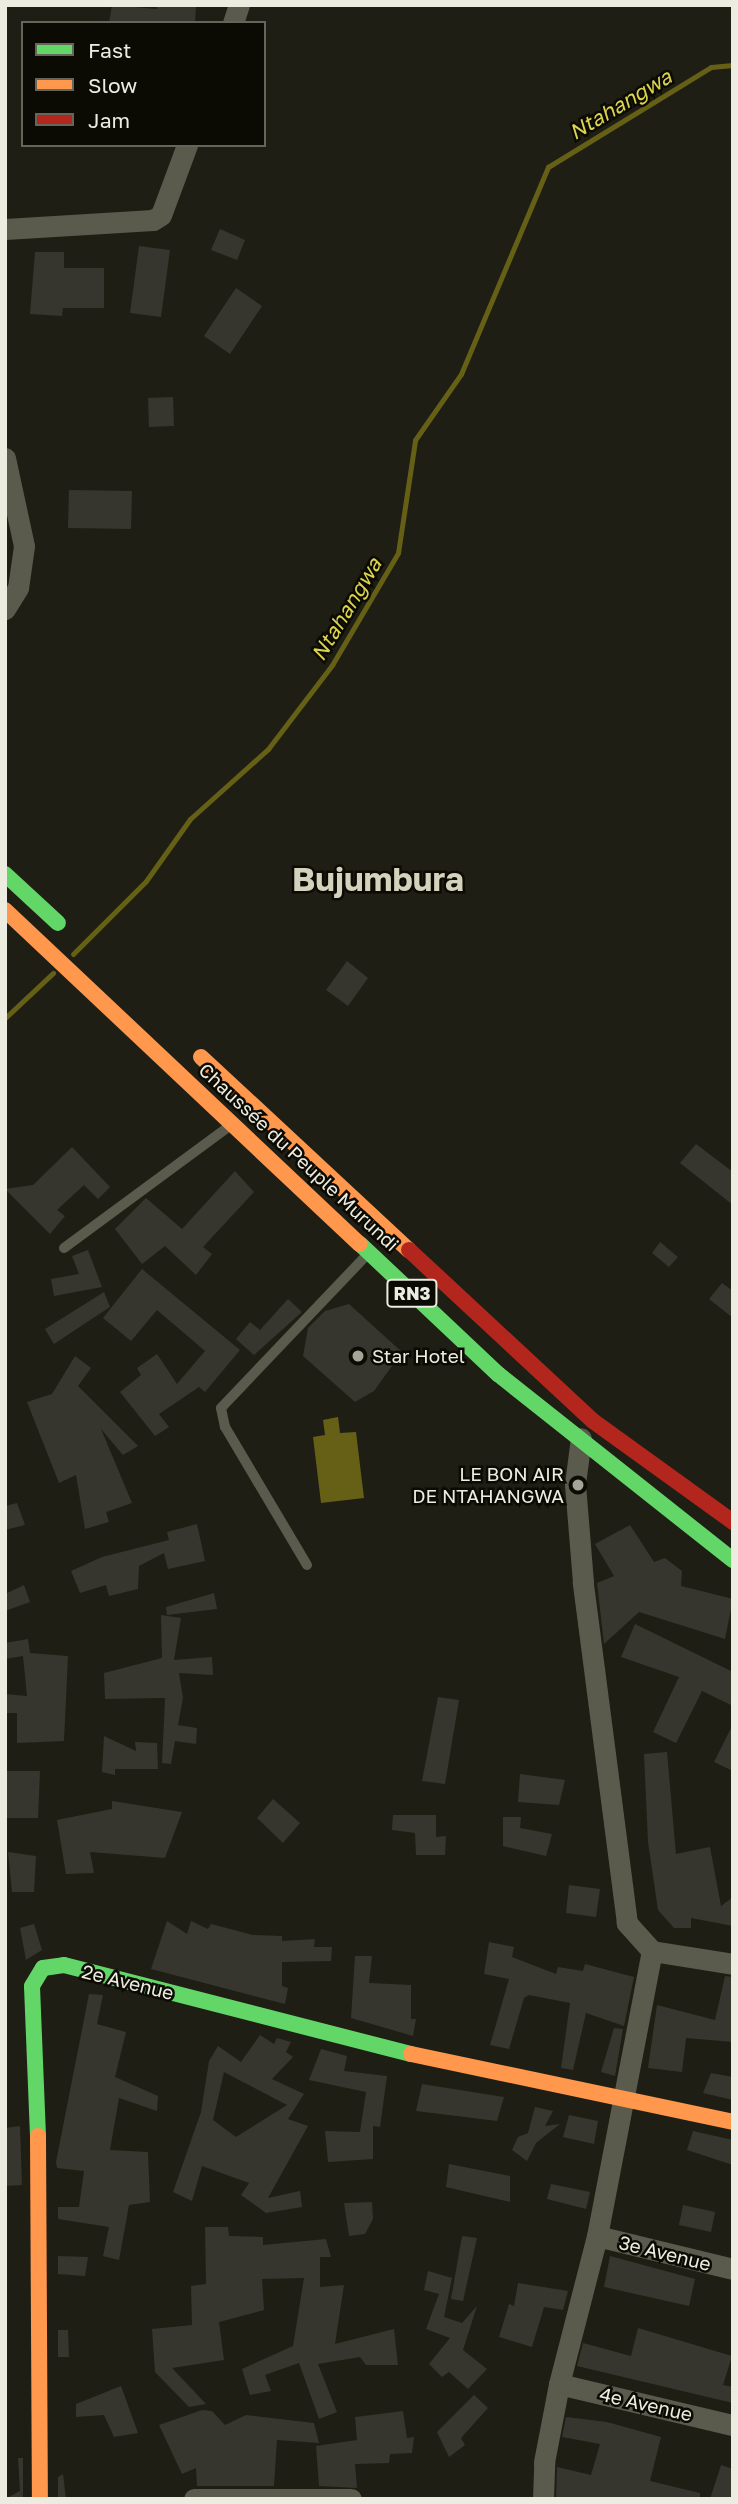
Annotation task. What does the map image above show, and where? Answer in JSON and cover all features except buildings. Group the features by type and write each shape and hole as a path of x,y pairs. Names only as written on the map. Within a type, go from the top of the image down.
{"main road":[{"path":"5,874 68,932"},
{"name":"Chaussée du Peuple Murundi","path":"5,910 370,1252 579,1443 733,1560"},
{"name":"Chaussée du Peuple Murundi","path":"187,1044 593,1421 733,1522"},
{"name":"2e Avenue","path":"40,2499 40,2189 32,1986 43,1968 64,1965 398,2050 733,2122"}],"street":[{"path":"5,229 141,225 153,220 160,215 186,147"},
{"path":"5,458 24,546 18,587 5,609"},
{"path":"593,1421 579,1443 575,1484 583,1582 626,1923 652,1951 733,1964"},
{"path":"543,2499 544,2462 559,2384 597,2236 626,2100 652,1951"},
{"name":"3e Avenue","path":"597,2236 733,2269"},
{"name":"4e Avenue","path":"559,2384 733,2425"},
{"path":"194,2499 351,2499"}],"lane":[{"path":"64,1248 233,1123"},
{"path":"307,1565 225,1427 222,1408 370,1252"}],"shaded area":[{"path":"338,1417 340,1433 356,1432 364,1498 321,1503 313,1437 325,1435 323,1420"}],"waterway":[{"name":"Ntahangwa","path":"73,954 146,881 190,819 268,749 332,665 398,553 415,440 461,374 548,167 711,67 733,65"},
{"name":"Ntahangwa","path":"5,1018 53,973"}],"traffic: fast":[{"path":"5,874 58,923"},
{"path":"360,1244 498,1374 733,1560"},
{"path":"38,2136 32,1986 43,1968 64,1965 411,2054"}],"traffic: slow":[{"path":"5,910 360,1244"},
{"path":"201,1057 409,1250"},
{"path":"411,2054 733,2122"},
{"path":"38,2136 40,2499"}],"traffic: jam":[{"path":"409,1250 593,1421 733,1522"}],"place":[{"name":"Star Hotel","path":"358,1356"},
{"name":"LE BON AIR DE NTAHANGWA","path":"578,1485"}],"district":[{"name":"Bujumbura","path":"378,879"}]}
